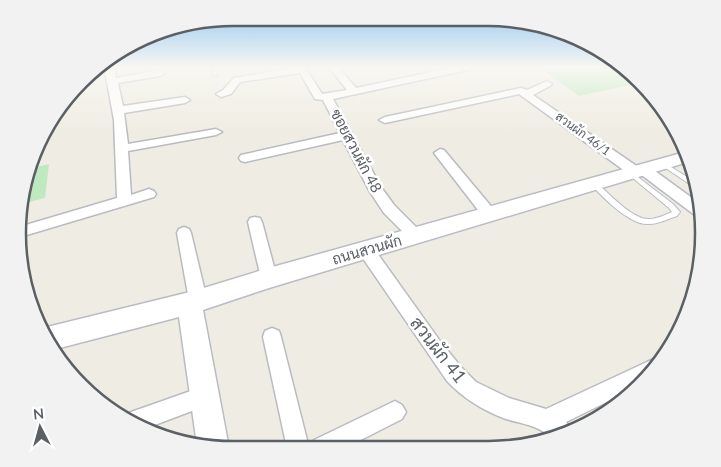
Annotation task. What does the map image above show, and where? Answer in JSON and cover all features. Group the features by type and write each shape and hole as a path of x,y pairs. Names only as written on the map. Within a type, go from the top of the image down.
{"street":[{"path":"115,89 120,110 124,201"},
{"path":"221,94 227,92 229,89"},
{"name":"ซอยสวนผัก 48","path":"314,89 319,97 327,97 375,189 389,209 416,236"},
{"path":"327,97 364,89"},
{"path":"385,120 510,92 521,91 527,94 537,89"},
{"name":"สวนผัก 46/1","path":"527,94 643,169 693,206"},
{"path":"120,110 185,100"},
{"path":"123,148 216,132"},
{"path":"245,158 348,135"},
{"path":"440,154 490,215"},
{"name":"ถนนสวนผัก","path":"54,337 194,302 269,278 681,158"},
{"path":"26,230 149,194"},
{"path":"255,222 269,278"},
{"path":"184,233 211,439"},
{"name":"สวนผัก 41","path":"366,250 433,346 454,374 469,389 506,408 555,426"},
{"path":"272,337 296,441"},
{"path":"555,426 632,381"},
{"path":"142,419 205,396"},
{"path":"336,441 395,412"}],"lane":[{"path":"643,169 688,182"},
{"path":"594,184 630,215 642,222 657,220 674,214 676,212 643,169"}],"green space":[{"path":"569,89 612,89 579,96"},
{"path":"49,164 45,198 29,202 33,180 37,167"}]}
